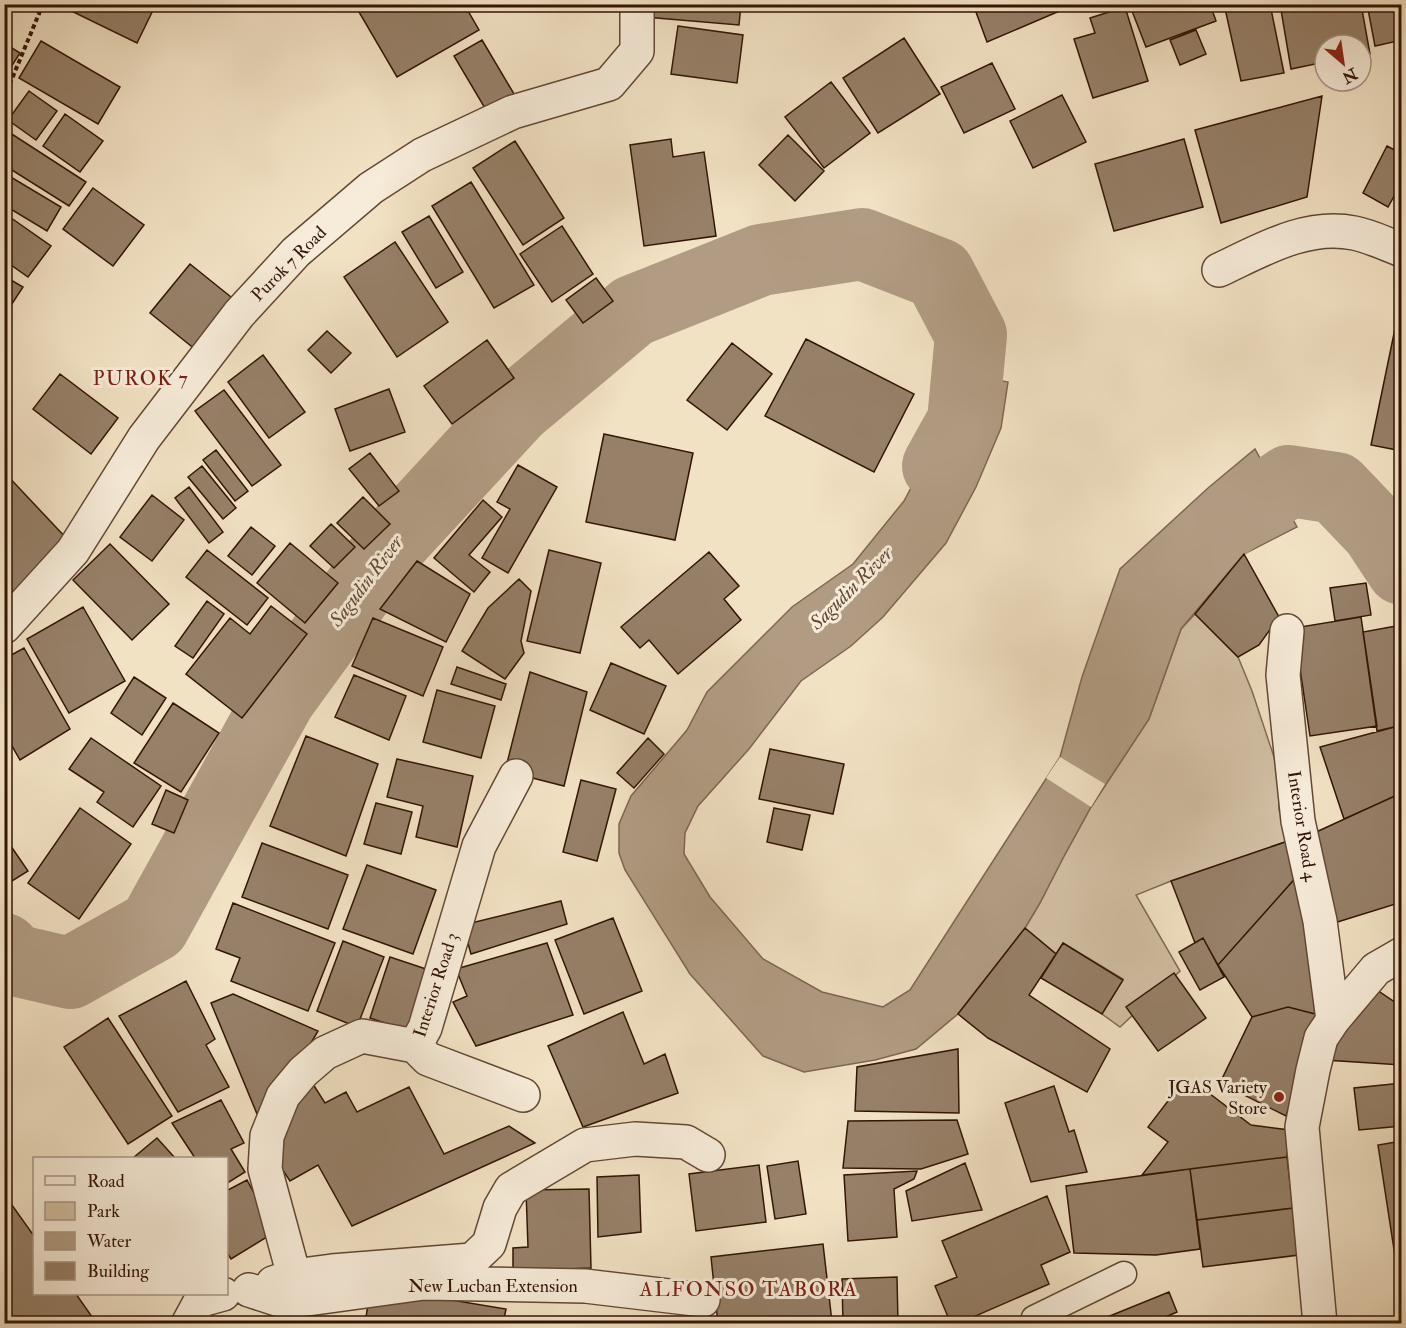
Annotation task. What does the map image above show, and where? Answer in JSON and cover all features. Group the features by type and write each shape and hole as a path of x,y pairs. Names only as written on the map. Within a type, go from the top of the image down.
{"street":[{"name":"Purok 7 Road","path":"4,627 73,551 144,438 239,314 296,252 371,188 422,155 513,112 609,84 637,51 637,4"},
{"path":"1219,270 1284,240 1320,231 1354,233 1401,250"},
{"name":"Interior Road 4","path":"1287,631 1283,675 1298,821 1320,921 1333,1020"},
{"name":"Interior Road 3","path":"294,1276 265,1169 267,1136 283,1096 303,1072 326,1053 362,1036 415,1046 425,1028 479,846 516,776"},
{"path":"1320,1323 1302,1127 1321,1038 1333,1020 1376,969 1401,954"},
{"path":"415,1046 428,1059 523,1095"},
{"path":"233,1292 294,1276 472,1260 489,1244 500,1208 511,1189 585,1145 635,1139 686,1142 708,1155"},
{"name":"New Lucban Extension","path":"233,1292 286,1302 424,1283 585,1286 703,1300"},
{"path":"188,1323 201,1300 221,1295"}],"lane":[{"path":"1034,1323 1034,1318 1124,1274"}],"path":[{"path":"4,98 43,4"}],"green space":[{"path":"1195,614 1238,657 1252,691 1278,769 1279,810 1288,841 1136,895 1180,971 1120,1027 1102,1014 1123,979 1063,943 1056,954 1025,928 1091,807 1149,719 1181,629"}],"water":[{"path":"958,373 1008,382 1001,428 976,487 946,543 883,617 851,646 801,681 749,749 698,806 685,833 684,854 710,897 763,959 822,992 883,1007 910,990 1060,757 1082,677 1120,569 1208,488 1255,449 1297,527 1244,554 1181,629 1149,719 1091,807 1025,928 958,1014 916,1049 875,1060 804,1072 763,1056 690,974 625,870 619,853 619,824 631,796 687,730 707,692 792,607 853,564 904,501 937,438"}],"pier":[{"path":"1060,757 1105,784 1091,807 1046,778"}],"building":[{"path":"57,4 156,4 137,43"},
{"path":"373,4 464,4 479,30 397,77 359,12"},
{"path":"646,4 741,4 739,25 645,17"},
{"path":"973,4 1076,4 987,42"},
{"path":"1149,4 1210,4 1216,21 1146,47 1132,11"},
{"path":"1224,4 1270,4 1284,73 1241,81"},
{"path":"1280,4 1361,4 1366,33 1313,33 1313,64 1291,69"},
{"path":"1367,4 1402,4 1402,40 1375,46"},
{"path":"1125,7 1148,81 1093,98 1074,39 1095,33 1090,18"},
{"path":"678,26 743,35 737,83 671,74"},
{"path":"1196,30 1206,54 1180,65 1170,40"},
{"path":"904,38 940,94 878,133 843,78"},
{"path":"482,40 517,99 489,115 454,56"},
{"path":"41,41 120,87 98,124 19,78"},
{"path":"4,43 20,53 4,78"},
{"path":"992,63 1015,109 964,133 941,87"},
{"path":"831,82 870,133 824,168 785,117"},
{"path":"29,91 57,111 36,140 8,120"},
{"path":"1062,95 1086,142 1033,168 1010,121"},
{"path":"1322,96 1307,197 1221,223 1195,130"},
{"path":"65,114 103,141 80,172 43,146"},
{"path":"4,129 86,182 69,206 4,165"},
{"path":"788,135 824,171 795,201 759,165"},
{"path":"671,139 673,157 704,152 716,236 644,246 630,145"},
{"path":"1184,139 1203,207 1114,231 1095,164"},
{"path":"515,141 564,218 523,245 473,168"},
{"path":"1387,146 1402,154 1402,193 1397,191 1388,207 1363,193"},
{"path":"4,173 61,207 47,231 4,205"},
{"path":"471,182 534,285 494,308 432,206"},
{"path":"93,188 144,225 113,266 63,229"},
{"path":"4,213 51,246 28,277 4,260"},
{"path":"429,216 463,272 436,288 402,232"},
{"path":"562,226 593,274 552,302 520,254"},
{"path":"395,242 448,322 397,357 344,277"},
{"path":"190,264 236,301 196,350 150,313"},
{"path":"4,276 23,287 4,316"},
{"path":"596,278 613,301 583,323 566,300"},
{"path":"1397,319 1402,320 1402,451 1371,445"},
{"path":"327,331 351,353 331,373 308,350"},
{"path":"806,339 914,394 874,472 765,416"},
{"path":"487,340 514,378 452,424 424,386"},
{"path":"732,343 772,374 727,430 687,400"},
{"path":"263,355 305,412 269,438 228,382"},
{"path":"60,374 118,418 91,454 33,409"},
{"path":"389,389 405,432 350,451 335,409"},
{"path":"224,390 281,465 252,486 195,411"},
{"path":"604,434 693,453 675,540 586,522"},
{"path":"216,450 248,491 235,501 203,460"},
{"path":"370,453 399,491 379,506 349,469"},
{"path":"518,465 557,487 508,573 482,558 510,509 497,502"},
{"path":"202,466 236,508 223,519 188,477"},
{"path":"4,472 68,540 4,600"},
{"path":"189,487 223,532 209,543 175,498"},
{"path":"152,495 184,520 152,561 120,537"},
{"path":"363,497 390,524 364,549 337,523"},
{"path":"483,500 502,517 469,555 490,572 474,592 434,558"},
{"path":"331,524 355,547 334,568 310,546"},
{"path":"251,527 275,546 252,575 228,556"},
{"path":"290,543 338,583 305,623 257,583"},
{"path":"110,544 169,604 132,640 73,580"},
{"path":"207,550 268,598 247,625 186,577"},
{"path":"549,550 601,563 580,653 527,641"},
{"path":"709,552 739,586 724,599 741,620 678,674 649,640 640,648 621,627"},
{"path":"1244,554 1279,617 1259,645 1238,657 1195,614"},
{"path":"417,561 470,594 446,642 380,609"},
{"path":"519,579 531,591 521,641 524,653 505,679 462,651 488,608"},
{"path":"1366,583 1371,615 1335,621 1330,588"},
{"path":"207,601 224,614 193,658 175,646"},
{"path":"271,606 307,634 242,718 186,674 230,618 250,634"},
{"path":"83,607 125,681 69,713 27,639"},
{"path":"1361,617 1377,726 1310,736 1294,628"},
{"path":"373,618 443,647 423,696 352,666"},
{"path":"1402,625 1402,725 1377,731 1363,632"},
{"path":"24,648 70,729 20,760 4,732 4,659"},
{"path":"611,663 666,686 644,734 590,710"},
{"path":"457,667 506,684 501,700 451,684"},
{"path":"530,672 587,692 564,786 505,771"},
{"path":"354,675 406,696 389,740 335,717"},
{"path":"134,677 166,698 142,735 111,713"},
{"path":"437,690 495,706 481,758 423,742"},
{"path":"173,703 219,733 181,792 134,763"},
{"path":"1402,725 1402,793 1344,819 1320,747"},
{"path":"306,736 378,764 346,856 270,826"},
{"path":"91,738 161,786 133,827 97,802 104,792 69,769"},
{"path":"648,738 664,754 634,788 617,773"},
{"path":"770,749 844,764 833,814 759,799"},
{"path":"397,759 473,776 457,847 416,837 423,806 387,797"},
{"path":"581,780 616,789 597,861 563,852"},
{"path":"166,790 188,800 174,833 152,824"},
{"path":"1399,794 1402,803 1402,902 1331,924 1314,833"},
{"path":"376,803 412,812 401,854 364,844"},
{"path":"80,808 131,844 79,919 28,883"},
{"path":"774,808 810,815 802,850 767,842"},
{"path":"4,836 28,871 4,886"},
{"path":"1288,841 1299,874 1218,965 1203,938 1195,943 1171,881"},
{"path":"262,843 348,875 328,929 242,897"},
{"path":"367,865 436,890 413,954 343,929"},
{"path":"1299,874 1319,1015 1288,1007 1252,1017 1218,965"},
{"path":"561,901 567,924 471,954 463,925"},
{"path":"233,903 335,943 308,1011 231,981 240,958 216,949"},
{"path":"613,918 642,991 584,1014 555,940"},
{"path":"1025,928 1056,954 1029,995 1110,1049 1087,1092 988,1038 958,1014"},
{"path":"1203,938 1224,977 1200,990 1179,952"},
{"path":"343,941 384,957 357,1027 317,1011"},
{"path":"547,943 573,1015 476,1046 453,1002 467,996 456,969"},
{"path":"1063,943 1123,980 1102,1014 1041,978"},
{"path":"390,957 429,970 409,1031 370,1018"},
{"path":"1174,973 1206,1018 1158,1051 1126,1007"},
{"path":"186,981 215,1039 206,1045 229,1087 178,1112 119,1016"},
{"path":"1368,984 1402,1007 1402,1065 1325,1060"},
{"path":"233,994 318,1031 262,1126 211,1003"},
{"path":"1288,1007 1319,1015 1286,1116 1220,1083 1252,1017"},
{"path":"623,1012 644,1064 665,1054 678,1093 583,1127 548,1046"},
{"path":"108,1018 172,1116 128,1144 64,1047"},
{"path":"958,1049 959,1113 855,1111 857,1067"},
{"path":"311,1081 325,1103 346,1092 357,1112 409,1087 444,1154 509,1126 535,1143 352,1226 318,1165 290,1181 280,1166 277,1136"},
{"path":"1402,1083 1402,1126 1359,1130 1354,1088"},
{"path":"1181,1084 1191,1092 1197,1084 1251,1125 1289,1130 1287,1157 1142,1175 1168,1142 1148,1127"},
{"path":"1054,1086 1069,1132 1074,1130 1087,1172 1031,1182 1005,1103"},
{"path":"221,1100 244,1143 231,1149 245,1172 228,1183 228,1157 194,1157 172,1123"},
{"path":"957,1120 968,1154 921,1169 843,1168 848,1121"},
{"path":"157,1138 174,1157 134,1157"},
{"path":"1402,1141 1402,1268 1397,1269 1378,1145"},
{"path":"1287,1157 1293,1208 1197,1220 1190,1169"},
{"path":"798,1161 806,1214 775,1219 767,1166"},
{"path":"965,1163 982,1210 912,1221 906,1191"},
{"path":"759,1165 766,1222 696,1231 689,1174"},
{"path":"1190,1169 1200,1249 1156,1255 1074,1253 1066,1186"},
{"path":"917,1171 914,1179 894,1189 897,1237 848,1241 844,1175"},
{"path":"639,1175 641,1232 598,1237 597,1177"},
{"path":"247,1180 275,1232 231,1259 228,1254 228,1190"},
{"path":"589,1189 591,1268 513,1271 513,1248 528,1247 526,1190"},
{"path":"4,1194 33,1235 33,1295 77,1295 97,1324 4,1324"},
{"path":"1047,1196 1070,1252 1041,1265 1049,1284 957,1324 951,1324 935,1286 957,1277 942,1241"},
{"path":"1293,1208 1299,1255 1203,1267 1197,1220"},
{"path":"823,1244 832,1322 718,1324 711,1257"},
{"path":"897,1277 898,1324 843,1324 842,1279"},
{"path":"1169,1292 1177,1312 1163,1318 1165,1324 1090,1324"},
{"path":"415,1294 506,1309 503,1324 365,1324 368,1304"},
{"path":"993,1318 996,1324 982,1324"},
{"path":"533,1319 551,1324 532,1324"}],"waterway":[{"name":"Sagudin River","path":"4,949 14,960 70,973 154,926 280,698 394,541 516,409 633,311 761,260 862,244 939,274 971,335 963,421 938,466"},
{"name":"Sagudin River","path":"1198,550 1217,530 1289,481 1336,488 1377,531 1402,569"}],"place":[{"name":"JGAS Variety Store","path":"1279,1097"}],"district":[{"name":"PUROK 7","path":"141,378"},
{"name":"ALFONSO TABORA","path":"749,1289"}]}
